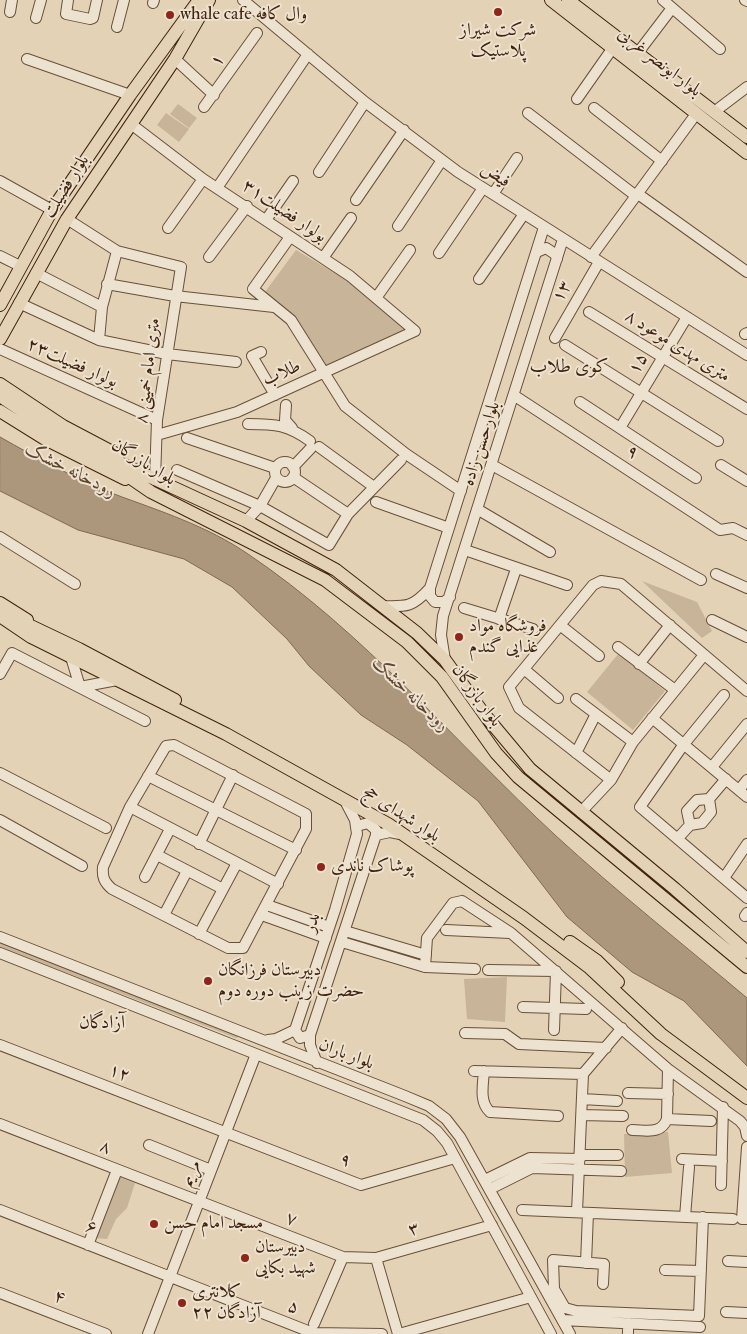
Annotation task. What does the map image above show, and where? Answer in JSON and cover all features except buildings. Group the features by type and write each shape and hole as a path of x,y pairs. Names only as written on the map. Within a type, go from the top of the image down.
{"main road":[{"name":"بلوار فضیلت","path":"2,297 52,210 130,95 196,6 209,0"},
{"name":"بلوار فضیلت","path":"0,339 67,219 107,157 217,0"},
{"name":"بلوار ابونصر غربی","path":"551,0 747,153"},
{"name":"بلوار ابونصر غربی","path":"568,0 747,138"},
{"name":"بلوار فضیلت","path":"175,60 196,6"},
{"path":"95,148 107,157"},
{"path":"0,384 63,426 134,464 153,486"},
{"name":"بلوار بازرگان","path":"0,396 57,434 325,580 407,642 442,676 496,753 518,777 747,967"},
{"path":"0,411 45,439 153,486"},
{"name":"بلوار بازرگان","path":"153,486 246,522 336,570 417,633 445,660 484,714 524,762 747,952"},
{"path":"0,602 34,632"},
{"name":"بلوار شهدای حج","path":"0,610 71,657 226,734 343,798 404,834 524,918 590,968 661,1034 747,1098"},
{"name":"بلوار شهدای حج","path":"0,616 270,749 382,812 596,961 665,1029 747,1088"},
{"path":"0,624 34,632"},
{"path":"664,897 675,889"}],"street":[{"path":"10,12 12,0"},
{"path":"36,18 41,0"},
{"path":"68,0 66,14 90,19 93,18 97,0"},
{"path":"117,27 124,0"},
{"name":"فیض","path":"243,0 365,102 442,160 483,188 747,355"},
{"path":"662,0 720,49"},
{"path":"637,54 672,8"},
{"name":"۱","path":"204,107 257,33"},
{"path":"577,99 612,49"},
{"path":"217,188 308,54"},
{"path":"27,59 130,95"},
{"path":"175,60 214,95"},
{"path":"714,112 747,87"},
{"path":"319,172 365,102"},
{"path":"594,108 662,161"},
{"path":"528,113 637,195 747,272"},
{"name":"۱۳","path":"555,338 595,259 637,195 696,114"},
{"name":"بولوار فضیلت۳۱","path":"131,124 203,179 247,206 350,276 415,331"},
{"path":"356,200 404,130"},
{"path":"493,194 517,158"},
{"path":"398,226 442,160"},
{"path":"168,228 203,179"},
{"path":"0,181 52,210"},
{"path":"266,220 294,181"},
{"path":"438,253 483,188"},
{"path":"209,257 247,206"},
{"path":"479,279 524,214"},
{"path":"323,258 351,218"},
{"path":"67,219 117,251 102,307 99,340"},
{"name":"بلوارحسن زاده","path":"430,588 544,227"},
{"path":"290,237 253,289 291,320 323,374 345,406 406,454 461,492"},
{"name":"بلوارحسن زاده","path":"445,660 441,636 443,616 515,396 563,239"},
{"path":"536,252 546,248 555,254 557,258"},
{"path":"376,298 410,250"},
{"name":"۸ متری امام خمینی","path":"117,251 181,267 157,420 153,486"},
{"path":"0,256 20,266"},
{"path":"36,273 102,307"},
{"path":"107,284 175,296 275,307"},
{"path":"19,304 99,340 167,354 236,362"},
{"name":"۸ متری مهدی موعود","path":"589,312 747,409"},
{"name":"۱۵","path":"620,428 687,317"},
{"name":"طلاب","path":"157,435 237,412 415,331"},
{"path":"565,344 718,441"},
{"name":"بولوار فضیلت۲۳","path":"0,349 157,420"},
{"path":"261,352 252,356 275,395"},
{"name":"۹","path":"515,396 720,530 734,528 747,534"},
{"path":"580,402 696,478"},
{"path":"286,404 285,420 292,428 365,480 377,484"},
{"path":"274,424 285,420"},
{"path":"248,424 274,424 292,428"},
{"path":"188,438 276,473 285,482 314,445"},
{"path":"177,470 260,506 329,544 348,514 401,460"},
{"path":"246,522 260,506 282,462 289,463 293,472 348,514"},
{"path":"492,465 701,580"},
{"path":"722,465 747,481"},
{"path":"376,502 449,528"},
{"path":"477,509 550,552"},
{"path":"0,537 75,584"},
{"path":"465,550 567,585"},
{"path":"499,619 516,569"},
{"path":"716,574 747,588"},
{"path":"611,780 519,708 510,687 593,585 601,581 622,584 747,691"},
{"path":"382,606 404,607 418,602 430,588"},
{"path":"430,588 430,596 436,602 444,602 450,597"},
{"path":"464,608 533,629"},
{"path":"712,620 747,637"},
{"path":"560,625 600,656"},
{"path":"640,664 670,626"},
{"path":"618,647 675,690"},
{"path":"0,674 12,653 145,721"},
{"path":"582,812 611,780 632,742 704,655"},
{"path":"71,657 80,687"},
{"path":"524,669 558,698"},
{"path":"77,675 95,684"},
{"path":"80,687 117,680"},
{"path":"724,695 684,744 640,808 678,838 747,898"},
{"path":"576,698 632,742"},
{"path":"576,753 596,714"},
{"path":"652,718 743,793 747,780"},
{"path":"712,767 747,724"},
{"path":"174,745 233,775 306,814 306,830 262,915 242,948 228,948 112,889 105,883 102,875 102,867 130,807 166,746 174,745"},
{"path":"0,773 106,828"},
{"path":"199,844 233,775"},
{"path":"148,776 296,850"},
{"path":"678,838 690,825 702,823 711,812 709,800 726,779"},
{"path":"343,798 357,826 368,823 372,826 376,835 390,832 404,834"},
{"path":"690,825 687,811 697,800 709,800"},
{"path":"130,807 278,884"},
{"path":"0,820 82,866"},
{"name":"بدر","path":"295,1030 326,938 357,826"},
{"path":"145,877 170,829"},
{"name":"بدر","path":"310,1035 376,835"},
{"path":"724,878 747,844"},
{"path":"156,855 223,889"},
{"path":"200,934 236,863"},
{"path":"164,915 187,871"},
{"path":"425,967 426,938 448,908 457,901 462,901 511,933 668,1069 740,1121 745,1127 747,1136"},
{"path":"267,905 329,927"},
{"path":"262,915 326,938"},
{"path":"299,928 304,918"},
{"path":"446,930 511,933"},
{"path":"345,931 426,955"},
{"path":"355,946 360,935"},
{"name":"بلوار باران","path":"0,937 266,1040 317,1063 382,1086 429,1106 446,1119 460,1137 570,1334"},
{"path":"342,942 425,967 475,969"},
{"name":"بلوار باران","path":"0,953 423,1120 437,1131 455,1158 551,1334"},
{"path":"488,970 556,971"},
{"path":"554,1030 556,971"},
{"path":"158,1015 163,1001"},
{"path":"523,1007 586,1009"},
{"path":"577,1212 583,1074 622,1028"},
{"path":"266,1040 276,1039 295,1030 300,1038 306,1038 310,1035"},
{"path":"465,1033 505,1034 519,1044 606,1048"},
{"path":"310,1035 310,1045 317,1063"},
{"name":"۱۲","path":"0,1045 226,1133"},
{"name":"مریم","path":"148,1334 256,1054"},
{"path":"632,1130 660,1130 667,1119 668,1069"},
{"path":"558,1116 490,1112 484,1107 479,1071 583,1074"},
{"path":"628,1093 668,1094"},
{"path":"582,1099 617,1101"},
{"path":"721,1185 723,1107"},
{"path":"582,1115 624,1116"},
{"path":"667,1119 712,1121"},
{"name":"۸","path":"0,1124 199,1202"},
{"name":"۹","path":"226,1133 361,1185 455,1158"},
{"path":"149,1145 211,1170"},
{"path":"747,1147 742,1219 747,1219"},
{"path":"488,1185 532,1168 618,1155"},
{"path":"685,1216 685,1163 722,1160"},
{"path":"580,1161 622,1171"},
{"path":"88,1245 117,1170"},
{"name":"۷","path":"199,1202 343,1257"},
{"name":"۶","path":"0,1210 170,1277"},
{"path":"522,1210 733,1218"},
{"path":"586,1263 588,1213"},
{"path":"603,1284 604,1264 553,1260 554,1289 565,1308 576,1311 699,1316 703,1217"},
{"name":"۳","path":"343,1257 376,1258 492,1225"},
{"path":"314,1324 343,1257"},
{"path":"376,1258 398,1334 531,1297"},
{"path":"728,1261 747,1262"},
{"path":"665,1270 701,1271"},
{"name":"۵","path":"170,1277 313,1333 382,1334"},
{"name":"۴","path":"0,1293 106,1334"},
{"path":"726,1312 747,1313"},
{"path":"562,1320 700,1326"},
{"path":"628,1323 628,1334"}],"shaded area":[{"path":"178,104 197,118 189,128 170,114"},
{"path":"166,113 189,129 179,142 157,125"},
{"path":"296,250 348,281 408,329 325,366 294,315 265,292"},
{"path":"642,581 697,602 712,631 702,638"},
{"path":"619,653 665,691 633,730 587,692"},
{"path":"0,944 238,1037 236,1038 0,947"},
{"path":"507,977 505,1022 467,1019 464,979"},
{"path":"668,1132 672,1173 625,1177 624,1134"},
{"path":"119,1177 135,1183 127,1208 116,1219 107,1239 95,1238"}],"water":[{"name":"رودخانه خشک","path":"0,437 85,481 216,535 248,554 331,618 407,688 555,835 747,998 747,1066 684,1001 632,972 567,917 478,801 407,745 361,715 309,666 287,639 232,587 184,559 78,530 0,491"}],"place":[{"name":"شرکت شیراز پلاستیک","path":"498,12"},
{"name":"whale cafe وال کافه","path":"170,15"},
{"name":"فروشگاه مواد غذایی گندم","path":"459,637"},
{"name":"پوشاک ناندی","path":"321,867"},
{"name":"دبیرستان فرزانگان حضرت زینب دوره دوم","path":"208,981"},
{"name":"مسجد امام حسن","path":"154,1224"},
{"name":"دبیرستان شهید بکایی","path":"245,1258"},
{"name":"کلانتری ۲۲ آزادگان","path":"182,1303"}],"district":[{"name":"کوی طلاب","path":"569,368"},
{"name":"آزادگان","path":"102,1024"}]}
